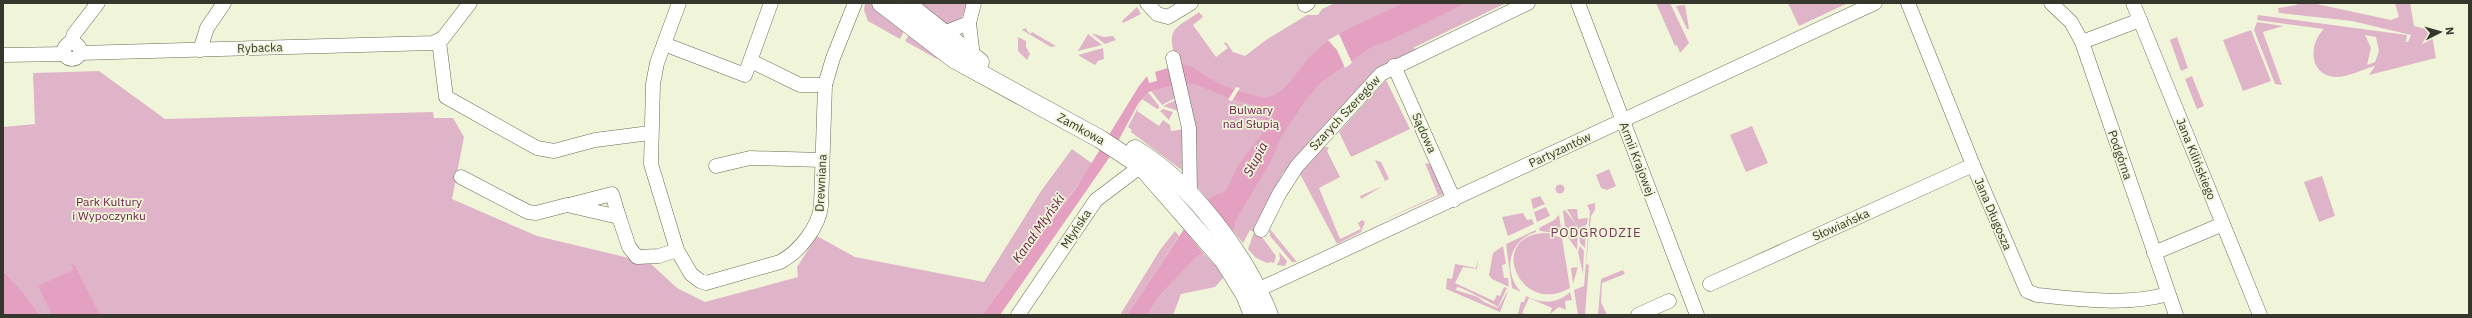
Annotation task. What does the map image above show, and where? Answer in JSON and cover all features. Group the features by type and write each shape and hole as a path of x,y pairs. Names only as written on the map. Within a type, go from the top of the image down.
{"main road":[{"name":"Zamkowa","path":"881,3 924,38 954,59 1097,138 1146,163"},
{"name":"Zamkowa","path":"906,3 973,58 1146,163 1192,204 1229,256 1252,293"},
{"path":"1252,293 1253,315"},
{"path":"1252,293 1269,315"}],"street":[{"path":"72,50 74,34 98,3"},
{"path":"200,50 207,28 224,3"},
{"path":"470,3 440,41 446,97 537,148 554,151 596,140 650,133"},
{"path":"461,177 528,212 536,213 612,194 629,247 637,257 659,256 677,250 654,175 650,133 653,84 664,44 679,3"},
{"path":"664,44 746,75 771,3"},
{"name":"Drewniana","path":"677,250 694,278 700,282 713,283 780,262 790,257 803,242 821,212 825,85 833,58 855,3"},
{"path":"973,58 969,22 974,3"},
{"path":"1147,3 1157,14 1164,16 1173,15 1191,3"},
{"name":"Szarych Szeregów","path":"1261,230 1279,194 1297,166 1382,74 1394,66 1528,3"},
{"name":"Armii Krajowej","path":"1578,3 1696,315"},
{"name":"Partyzantów","path":"1252,293 1875,3"},
{"name":"Jana Długosza","path":"1908,3 1973,165 2027,291 2037,296 2106,300 2157,297 2168,294"},
{"name":"Podgórna","path":"2051,3 2072,22 2082,42 2176,315"},
{"name":"Jana Kilińskiego","path":"2132,3 2260,315"},
{"path":"2082,42 2140,20"},
{"path":"924,38 943,34 969,22"},
{"name":"Rybacka","path":"3,55 72,50 200,50 440,41"},
{"path":"1173,58 1189,128 1192,204"},
{"path":"751,61 800,85 825,85"},
{"name":"Sądowa","path":"1394,66 1454,200"},
{"path":"716,166 750,158 822,160"},
{"name":"Młyńska","path":"1018,315 1096,200 1146,163"},
{"name":"Słowiańska","path":"1710,284 1973,165"},
{"path":"567,205 619,217"},
{"path":"2154,253 2223,224"},
{"path":"1638,315 1669,301"}],"green space":[{"path":"865,3 871,3 904,31 900,39 868,21 864,10"},
{"path":"912,3 968,3 962,17 951,27"},
{"name":"Bulwary nad Słupią","path":"1335,3 1506,3 1413,48 1421,51 1384,66 1380,66 1283,173 1276,186 1259,233 1276,256 1274,263 1267,263 1256,258 1248,249 1254,232 1250,230 1243,243 1234,232 1236,220 1217,196 1207,199 1191,179 1172,40 1173,34 1179,25 1199,12 1203,17 1193,25 1216,57 1228,48 1224,43 1226,42 1233,52 1245,56 1266,40 1307,15 1318,15 1322,9"},
{"path":"1656,3 1670,3 1689,43 1680,53 1677,45 1675,46"},
{"path":"1788,3 1848,3 1799,26"},
{"path":"2297,3 2312,3 2391,20 2399,17 2395,3 2410,3 2414,26 2431,30 2436,58 2369,75 2375,66 2346,76 2336,77 2327,75 2320,71 2314,58 2315,43 2324,29 2257,20 2258,15 2407,35 2406,41 2404,41 2408,42 2411,35 2352,21 2279,13 2278,8 2297,5","holes":["2365,35 2376,37 2379,51 2375,62 2367,65 2371,48"]},
{"path":"1685,5 1689,29 1687,29 1676,6"},
{"path":"1137,7 1141,14 1123,23 1122,21"},
{"path":"2257,22 2283,26 2263,32 2282,85 2275,84 2254,30"},
{"path":"1025,28 1030,34 1032,32 1056,46 1051,47 1022,30"},
{"path":"2251,30 2271,81 2243,91 2223,40"},
{"path":"1091,33 1104,37 1113,36 1116,40 1105,44"},
{"path":"1088,34 1102,45 1078,51"},
{"path":"909,35 939,56 937,59 905,41"},
{"path":"1018,37 1026,41 1026,47 1030,54 1027,60 1018,51"},
{"path":"2177,37 2188,68 2181,71 2170,40"},
{"path":"1103,48 1104,59 1098,61 1095,65 1078,55"},
{"name":"Park Kultury i Wypoczynku","path":"99,71 165,119 433,112 434,118 453,118 464,137 452,199 537,236 650,263 677,288 705,302 798,277 797,267 817,236 855,257 984,282 1041,191 1072,149 1093,164 982,315 40,315 23,292 3,271 3,127 35,124 33,73"},
{"path":"2192,76 2204,106 2197,109 2185,79"},
{"path":"1386,80 1410,129 1351,157 1339,132"},
{"path":"1176,85 1179,96 1162,105 1151,91"},
{"path":"1148,92 1159,108 1157,109 1142,99"},
{"path":"1180,98 1182,112 1163,106"},
{"path":"1142,100 1137,111 1159,126 1163,120 1170,125 1171,131 1185,129 1187,174 1131,132 1132,130 1128,127"},
{"path":"1163,109 1173,112 1169,120 1160,111"},
{"path":"1752,126 1768,163 1746,172 1730,135"},
{"path":"1324,147 1329,147 1327,151 1340,177 1319,188 1340,239 1361,229 1358,223 1362,220 1365,222 1361,232 1337,244 1300,174"},
{"path":"1375,160 1381,162 1389,179 1385,181"},
{"path":"1425,163 1433,165 1446,193 1379,222 1438,195"},
{"path":"1609,169 1616,186 1607,190 1601,188 1596,175"},
{"path":"2322,176 2335,216 2319,222 2304,182"},
{"path":"1560,184 1565,189 1560,194 1555,189"},
{"path":"1383,186 1361,199 1360,196"},
{"path":"1540,196 1545,204 1533,209 1531,199"},
{"path":"1595,203 1595,210 1591,216 1586,264 1589,265 1585,315 1578,315 1574,290 1584,286 1590,211 1587,205"},
{"path":"1546,207 1550,216 1537,222 1534,212"},
{"path":"1567,209 1577,209 1578,219 1588,218 1587,224 1579,230"},
{"path":"1565,210 1575,223 1578,231 1566,235 1563,211"},
{"path":"1523,213 1527,220 1532,219 1534,224 1508,236 1502,217"},
{"path":"1559,215 1562,234 1540,231 1539,228 1554,220"},
{"path":"1586,226 1585,248 1580,243 1579,232"},
{"path":"1269,228 1297,262 1292,262 1270,236"},
{"path":"1536,230 1536,232 1527,236 1520,242 1514,249 1511,257 1510,266 1512,275 1515,284 1521,292 1512,288 1506,244"},
{"path":"1175,231 1179,236 1127,315 1120,315 1160,250"},
{"path":"1548,233 1562,238 1570,288 1552,294 1536,292 1524,284 1516,271 1514,258 1518,245 1529,236"},
{"path":"1578,233 1577,250 1567,236"},
{"path":"1503,246 1506,264 1502,265 1504,278 1508,278 1509,287 1492,279 1489,275 1493,253"},
{"path":"1580,246 1584,251 1583,274 1578,252"},
{"path":"1279,252 1287,261 1285,266 1277,265 1280,259"},
{"path":"1204,254 1217,267 1223,278 1215,287 1181,294 1173,315 1147,315 1161,294 1199,255"},
{"path":"1478,259 1477,269 1463,267 1455,283 1494,301 1497,295 1500,296 1504,287 1507,288 1498,307 1459,287 1457,287 1456,290 1478,297 1484,302 1498,308 1509,289 1500,312 1507,315 1446,289 1447,278 1452,279 1455,264 1476,268"},
{"path":"1578,267 1573,284 1571,268"},
{"path":"1623,270 1625,274 1602,283 1601,302 1607,315 1598,315 1601,279"},
{"path":"1570,292 1572,300 1565,301 1566,310 1559,307 1550,314 1552,308 1529,298 1522,313 1527,315 1518,314 1521,302 1524,302 1526,296 1532,299 1549,302 1560,299"}],"water":[{"name":"Słupia","path":"1403,3 1466,3 1391,40 1373,46 1321,82 1306,100 1282,135 1271,161 1236,220 1234,232 1207,199 1226,191 1238,166 1261,135 1268,109 1229,98 1195,84 1183,84 1177,64 1192,67 1218,83 1230,88 1256,96 1269,97 1275,95 1287,85 1306,61 1326,42"},
{"path":"1171,67 1176,85 1148,92 1138,104 1109,158 1000,315 982,315 1078,185 1139,86 1147,76 1149,83 1157,81 1155,72"},
{"path":"1184,229 1204,254 1199,255 1161,294 1147,315 1127,315"},
{"path":"74,264 100,315 52,315 38,286 73,270 71,265"},
{"path":"3,271 23,292 40,315 3,315"}],"pier":[{"path":"1339,34 1352,63 1345,68 1337,50 1328,40"},
{"path":"1236,87 1240,88 1232,101 1228,100"}],"district":[{"name":"PODGRODZIE","path":"1596,232"}],"water label":[{"name":"Kanał Młyński","path":"1038,228"}]}
